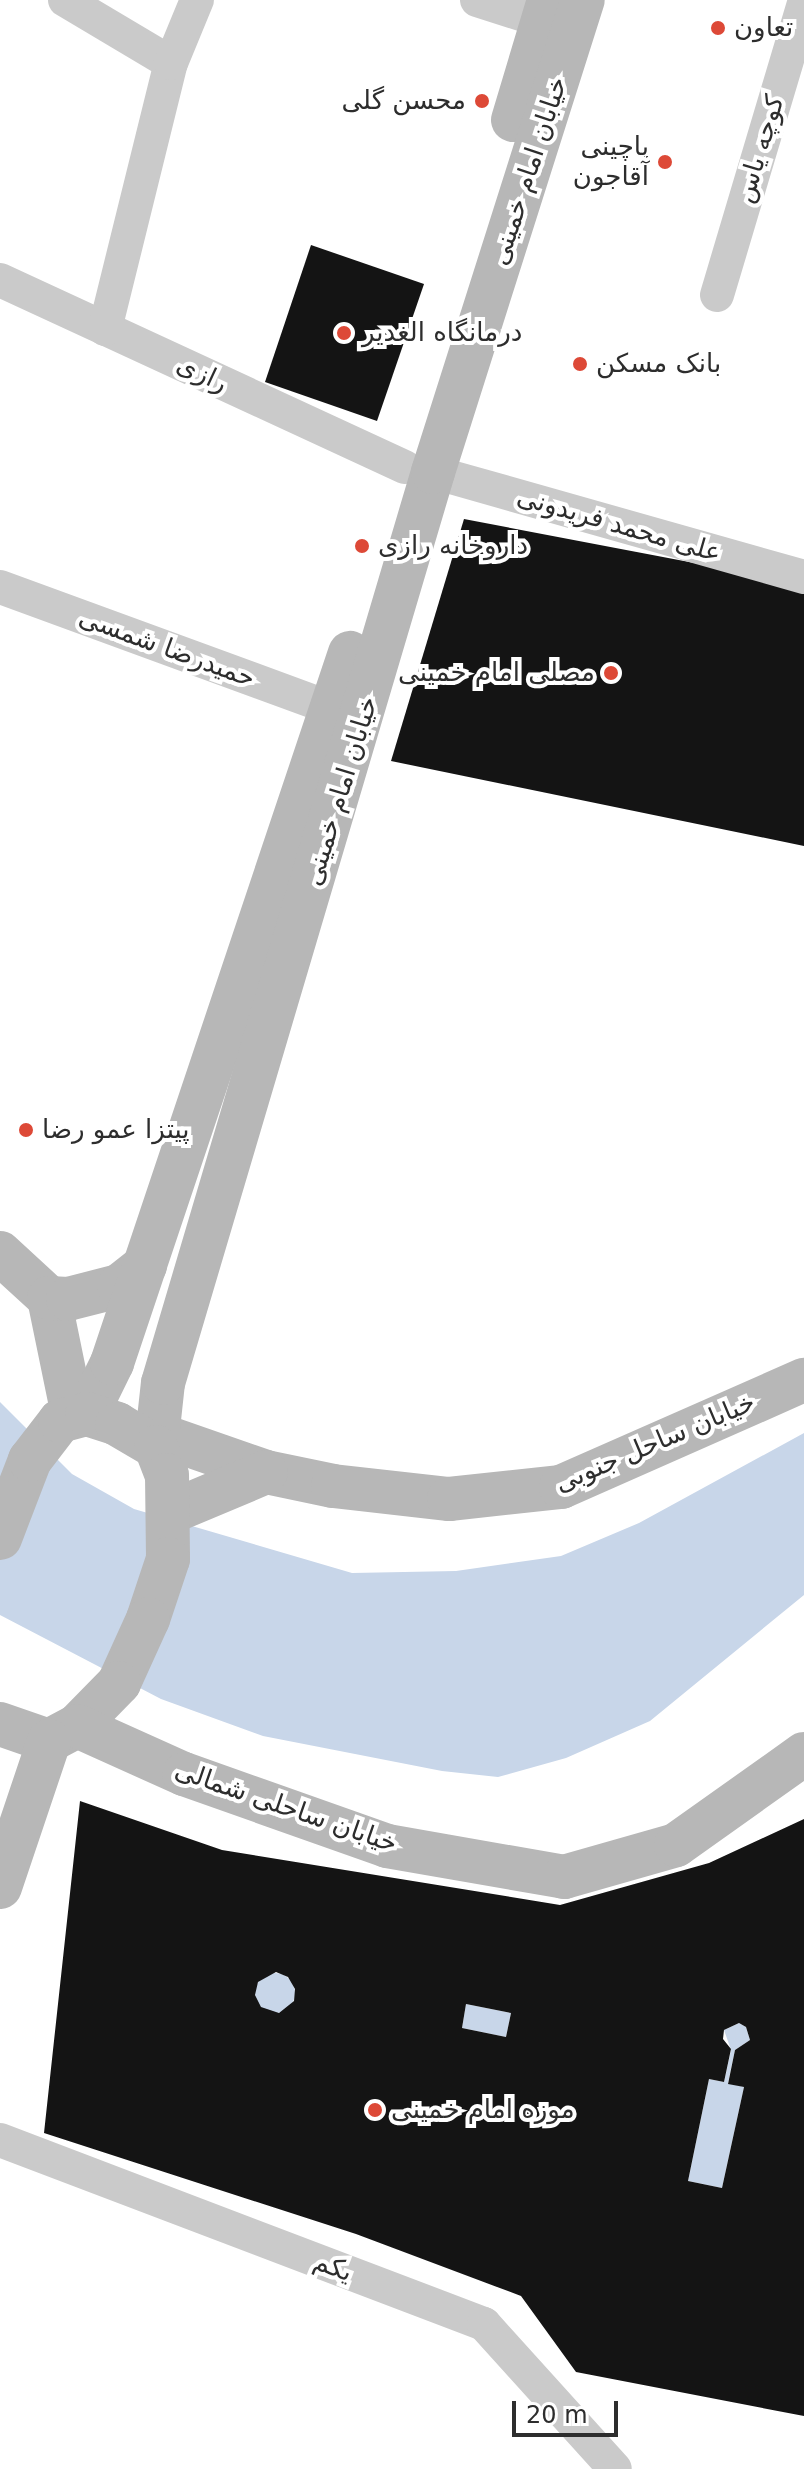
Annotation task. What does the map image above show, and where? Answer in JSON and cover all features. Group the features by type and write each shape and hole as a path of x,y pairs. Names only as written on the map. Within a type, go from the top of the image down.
{"main road":[{"name":"خیابان امام خمینی","path":"0,1538 63,1425 112,1363 334,709 583,0"},
{"name":"خیابان امام خمینی","path":"157,1441 163,1383 546,11"},
{"path":"63,1425 23,1315 26,1277 68,1299 119,1286 145,1266"},
{"name":"خیابان ساحل جنوبی","path":"63,1425 117,1424 157,1441 266,1472 333,1486 449,1499 561,1487 804,1380"},
{"path":"0,1887 77,1723 119,1683 148,1619 168,1559 170,1515 167,1475 157,1441"},
{"path":"170,1515 266,1472"},
{"name":"خیابان ساحلی شمالی","path":"0,1725 77,1723 184,1774 387,1846 564,1877 676,1845 804,1754"}],"street":[{"path":"65,0 171,63"},
{"path":"105,329 171,63 197,0"},
{"path":"477,0 546,11"},
{"name":"کوچه یاس","path":"717,295 804,4"},
{"name":"رازی","path":"0,280 419,469"},
{"name":"علی محمد فریدونی","path":"419,469 804,577"},
{"name":"حمیدرضا شمسی","path":"0,587 334,709"},
{"name":"یکم","path":"0,2140 484,2324 615,2469"}],"water":[{"path":"0,1402 72,1474 134,1509 352,1573 456,1571 561,1556 639,1523 804,1433 804,1595 650,1721 566,1758 498,1777 442,1771 263,1736 161,1699 0,1615"},
{"path":"275,1973 289,1979 295,1993 289,2007 275,2013 261,2007 255,1993 261,1979"},
{"path":"466,2004 511,2013 506,2037 462,2028"},
{"path":"739,2023 746,2027 750,2040 735,2050 728,2083 744,2087 722,2188 688,2181 709,2079 724,2082 731,2050 724,2030"}],"building":[{"name":"درمانگاه الغدیر","path":"311,245 424,284 377,421 265,382"},
{"name":"مصلی امام خمینی","path":"464,519 804,584 804,846 391,761"},
{"name":"موزه امام خمینی","path":"80,1801 222,1850 560,1905 709,1863 804,1819 804,2416 576,2372 521,2296 356,2234 44,2133","holes":["276,1972 288,1977 295,1989 294,2001 279,2013 261,2007 255,1995 258,1982","466,2004 511,2013 506,2037 462,2028","739,2023 746,2027 750,2040 735,2050 728,2084 744,2087 722,2188 688,2181 709,2079 724,2082 731,2049 723,2039 724,2030"]}],"place":[{"name":"تعاون","path":"718,28"},
{"name":"محسن گلی","path":"482,101"},
{"name":"پاچینی آقاجون","path":"665,162"},
{"name":"درمانگاه الغدیر","path":"344,333"},
{"name":"بانک مسکن","path":"580,364"},
{"name":"داروخانه رازی","path":"362,546"},
{"name":"مصلی امام خمینی","path":"611,673"},
{"name":"پیتزا عمو رضا","path":"26,1130"},
{"name":"موزه امام خمینی","path":"375,2110"}]}
